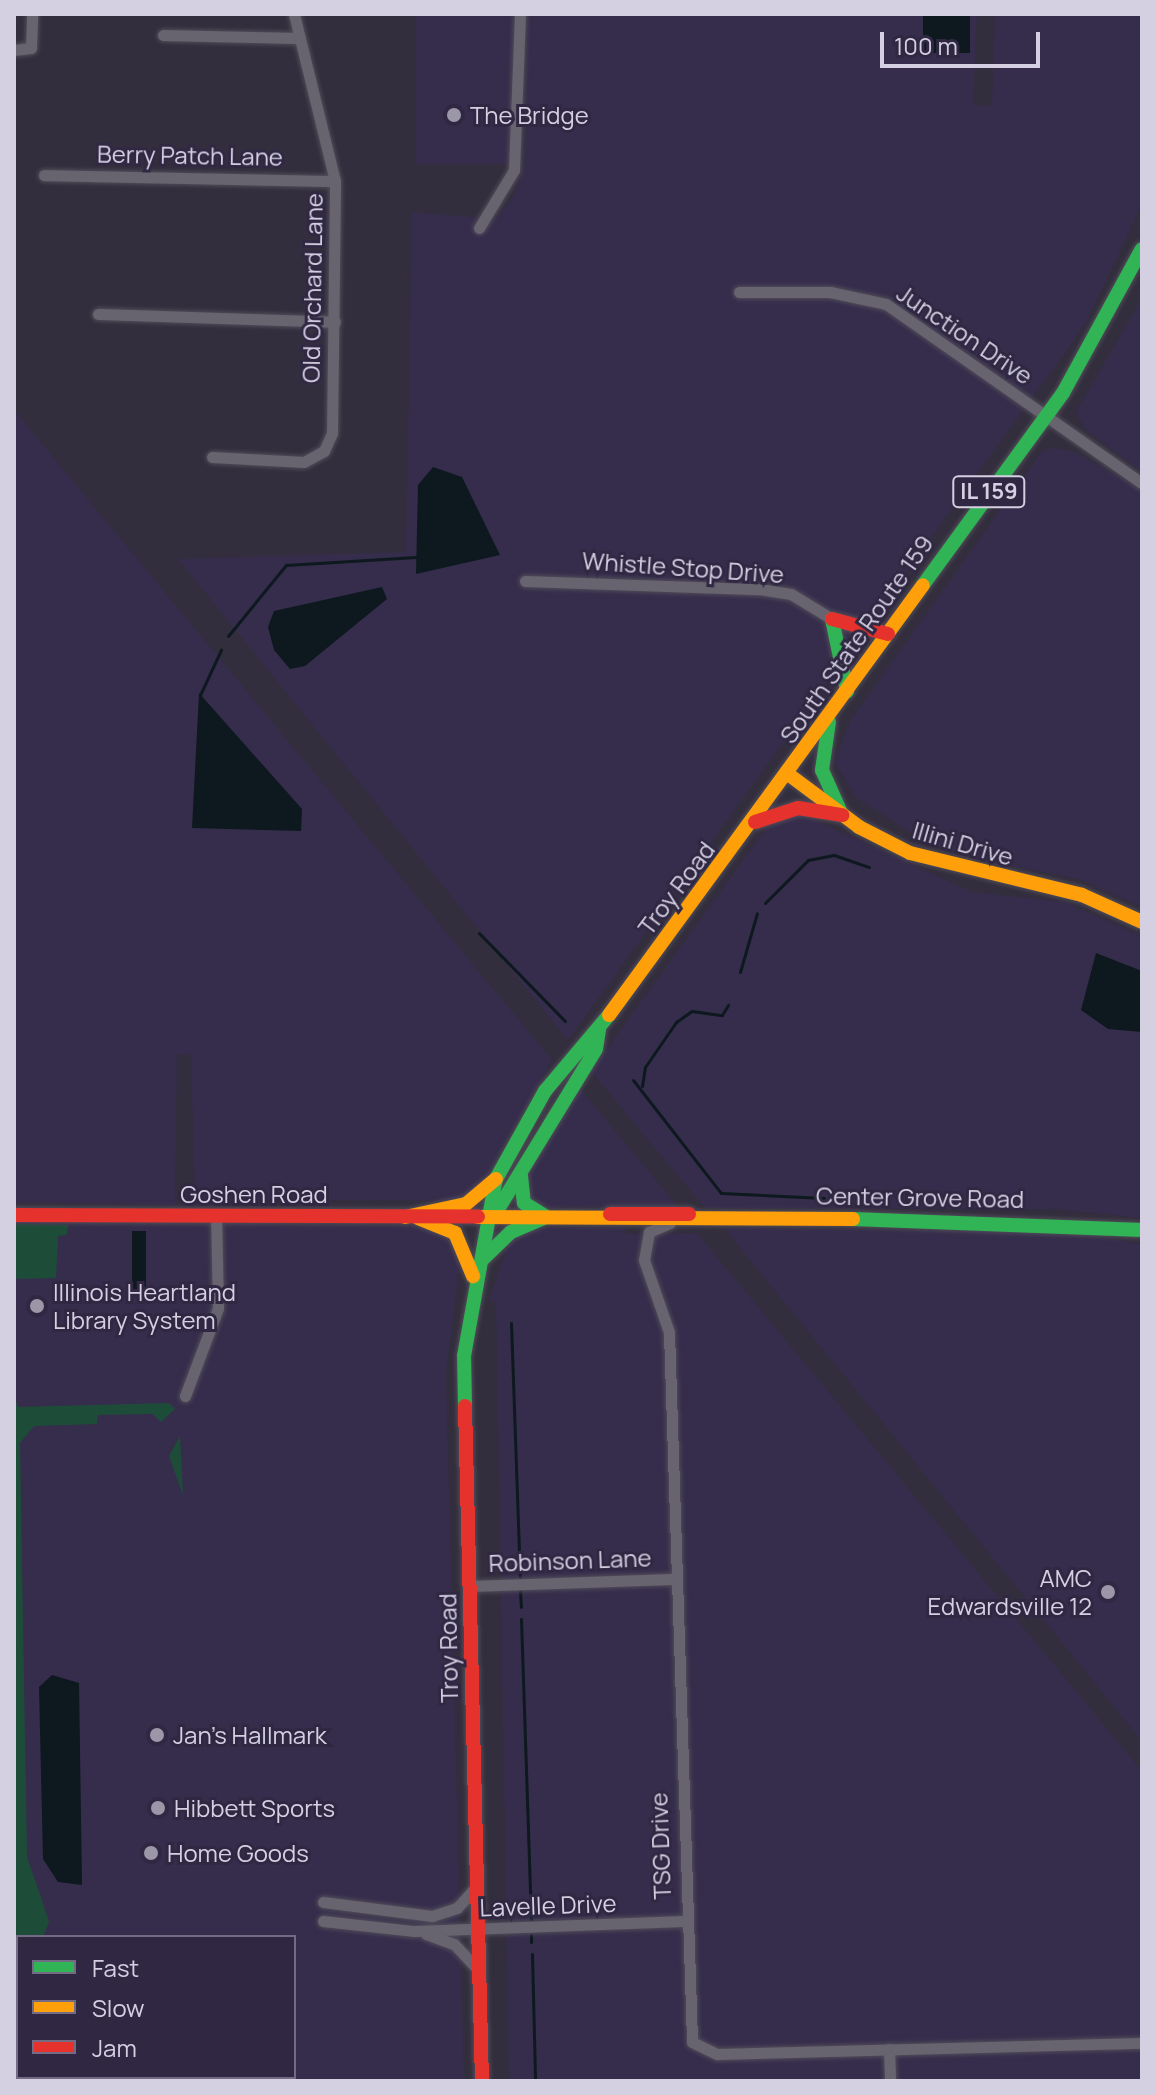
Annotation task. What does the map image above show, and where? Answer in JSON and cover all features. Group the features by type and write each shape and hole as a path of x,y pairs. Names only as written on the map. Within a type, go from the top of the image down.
{"main road":[{"name":"South State Route 159","path":"788,774 1094,348 1142,249"},
{"name":"Whistle Stop Drive","path":"832,619 888,634"},
{"path":"832,619 847,691"},
{"path":"832,713 822,770 842,815"},
{"name":"Illini Drive","path":"788,774 842,815 935,863 1042,883 1142,922"},
{"name":"Troy Road","path":"493,1218 496,1179 545,1091 599,1029 788,774"},
{"path":"751,824 798,808 842,815"},
{"name":"Troy Road","path":"482,2081 464,1356 474,1283 493,1218 596,1049 599,1029"},
{"path":"478,1266 511,1232 546,1217 521,1198 522,1167"},
{"path":"409,1217 466,1204 496,1179"},
{"name":"Center Grove Road","path":"593,1217 654,1212 696,1218 1064,1221 1142,1230"},
{"name":"Goshen Road","path":"14,1215 493,1218"},
{"path":"409,1217 455,1233 468,1251 474,1283"},
{"name":"Center Grove Road","path":"493,1218 593,1217 678,1222 696,1218"}],"street":[{"path":"14,50 31,48 32,14"},
{"name":"Old Orchard Lane","path":"212,457 304,462 324,451 332,433 335,181 329,134 297,38 294,14"},
{"path":"479,228 514,170 520,14"},
{"path":"163,35 297,38"},
{"name":"Berry Patch Lane","path":"44,175 335,181"},
{"name":"Junction Drive","path":"739,292 830,292 886,304 1142,483"},
{"path":"98,314 335,322"},
{"name":"Whistle Stop Drive","path":"525,581 759,589 791,594 832,619"},
{"path":"185,1396 218,1308 216,1216"},
{"name":"TSG Drive","path":"678,1222 653,1227 644,1260 667,1316 688,2029 697,2048 717,2054 1142,2043"},
{"name":"Robinson Lane","path":"469,1586 673,1579"},
{"name":"Lavelle Drive","path":"323,1902 432,1916 457,1908 476,1887"},
{"name":"Lavelle Drive","path":"323,1921 414,1931 684,1921"},
{"name":"Lavelle Drive","path":"414,1931 454,1944 478,1970"},
{"path":"889,2049 890,2081"}],"shaded area":[{"path":"416,14 516,14 516,164 416,164"},
{"path":"528,14 977,14 973,105 992,106 995,14 1142,14 1142,204 1086,323 568,1040 178,559 406,552 412,212 496,219 515,194 524,169"},
{"path":"923,14 970,14 970,53 923,53"},
{"path":"1142,298 1142,472 1086,430 1076,412"},
{"path":"14,410 552,1060 483,1183 457,1201 195,1199 191,1055 177,1054 175,1205 14,1202"},
{"path":"1053,448 1076,452 1142,491 1142,907 1078,879 975,859 920,838 856,798 834,761 851,720 1043,450"},
{"path":"433,467 462,477 500,555 416,574 418,485"},
{"path":"382,587 387,599 305,666 290,669 274,650 268,627 274,611"},
{"path":"199,693 302,809 301,831 192,828"},
{"path":"804,815 972,892 1065,902 1142,936 1142,1218 1056,1209 705,1208 591,1071 774,818"},
{"path":"1096,953 1142,971 1142,1032 1108,1029 1081,1010"},
{"path":"580,1088 678,1207 546,1207 530,1198 525,1183 540,1148"},
{"path":"14,1221 431,1226 446,1233 460,1258 446,1376 464,2081 14,2081"},
{"path":"625,1227 626,1234 697,1233 1142,1771 1142,2081 509,2081 496,1302 489,1301 510,1238 540,1228"},
{"path":"724,1228 1067,1231 1142,1244 1142,1741"},
{"path":"132,1231 146,1231 146,1296 132,1296"},
{"path":"52,1675 79,1683 82,1885 58,1882 43,1859 39,1687"}],"green space":[{"path":"14,1224 68,1225 67,1235 58,1236 56,1278 14,1279"},
{"path":"14,1396 18,1407 169,1403 175,1409 161,1422 153,1414 98,1415 97,1424 34,1426 20,1443 27,1857 49,1921 44,1935 16,1935 16,2079 20,2081 14,2081"},
{"path":"180,1436 183,1495 169,1456"}],"waterway":[{"path":"228,636 286,565 416,557"},
{"path":"200,695 221,650"},
{"path":"765,903 808,860 834,855 869,867"},
{"path":"740,972 757,913"},
{"path":"479,933 565,1021"},
{"path":"642,1086 645,1067 676,1022 692,1011 722,1015 728,1005"},
{"path":"633,1080 721,1193 824,1198"},
{"path":"511,1323 520,1577"},
{"path":"520,1590 521,1607"},
{"path":"521,1619 531,1920"},
{"path":"531,1935 531,1942"},
{"path":"532,1954 535,2081"}],"traffic: fast":[{"path":"923,585 1063,393 1142,249"},
{"path":"832,619 847,691"},
{"path":"829,722 822,770 842,815"},
{"path":"465,1406 464,1356 496,1179 545,1091 609,1015"},
{"path":"495,1214 596,1049 599,1029"},
{"path":"521,1176 524,1203 546,1217"},
{"path":"484,1258 511,1232 546,1217"},
{"path":"853,1219 1142,1230"}],"traffic: slow":[{"path":"609,1015 923,585"},
{"path":"788,774 859,827 910,853 1082,895 1142,922"},
{"path":"405,1217 466,1204 496,1179"},
{"path":"478,1217 853,1219"},
{"path":"418,1218 455,1233 473,1276"}],"traffic: jam":[{"path":"832,619 888,634"},
{"path":"755,822 798,808 842,815"},
{"path":"610,1214 689,1214"},
{"path":"14,1215 478,1217"},
{"path":"465,1406 482,2081"}],"place":[{"name":"The Bridge","path":"454,115"},
{"name":"Illinois Heartland Library System","path":"37,1306"},
{"name":"AMC Edwardsville 12","path":"1108,1592"},
{"name":"Jan's Hallmark","path":"157,1735"},
{"name":"Hibbett Sports","path":"158,1808"},
{"name":"Home Goods","path":"151,1853"}]}
